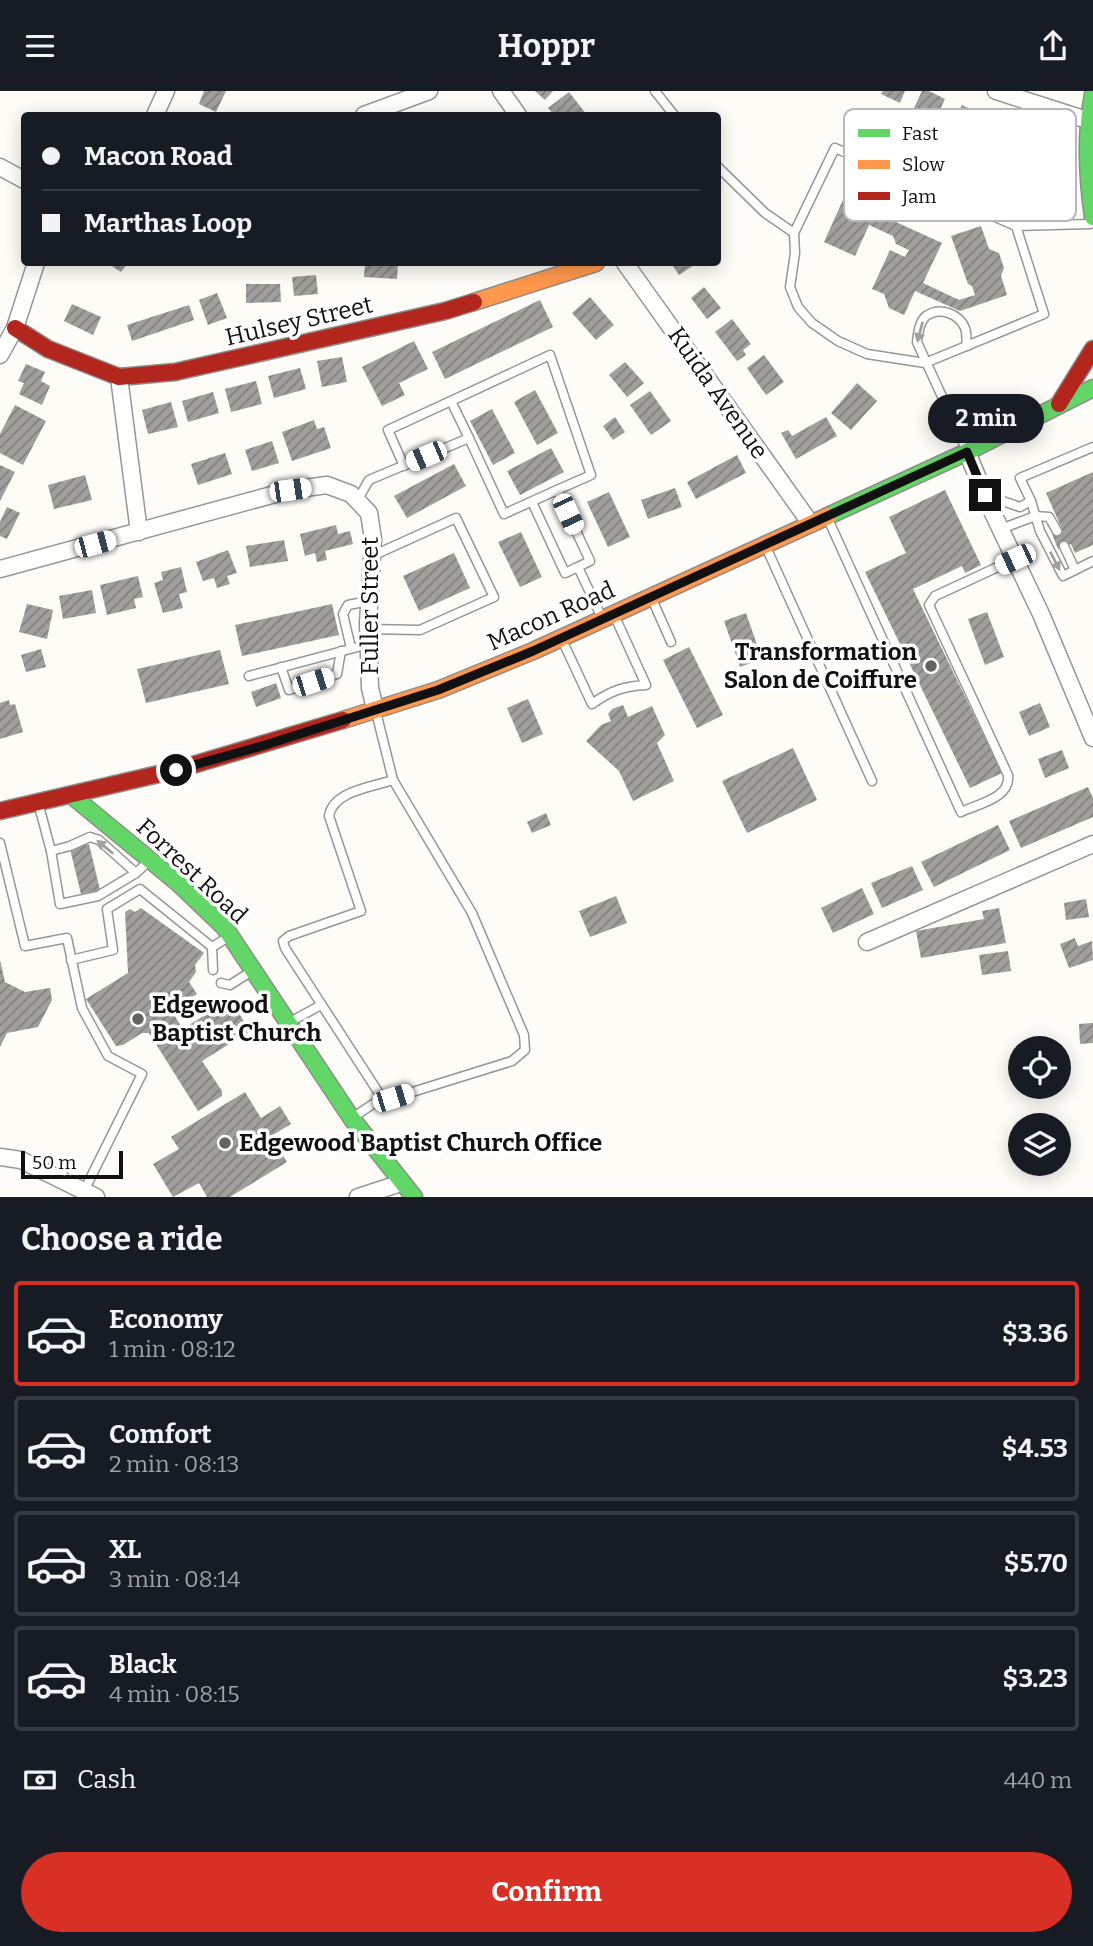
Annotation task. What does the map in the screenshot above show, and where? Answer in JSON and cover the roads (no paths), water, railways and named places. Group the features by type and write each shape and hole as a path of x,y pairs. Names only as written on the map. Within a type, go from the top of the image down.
{"main road":[{"path":"1093,94 1086,168 1093,217"},
{"name":"Hulsey Street","path":"15,328 48,349 119,377 175,372 445,311 587,266"},
{"path":"1058,406 1093,349"},
{"name":"Macon Road","path":"0,811 169,772 262,746 438,690 811,524 967,452 1093,388"},
{"name":"Forrest Road","path":"71,795 178,883 231,936 352,1119 414,1197"}],"street":[{"path":"156,112 166,91"},
{"path":"372,112 429,91"},
{"path":"501,91 516,112"},
{"path":"996,91 1052,109"},
{"path":"0,167 21,178"},
{"path":"0,355 15,328 35,266"},
{"name":"Kuida Avenue","path":"627,266 811,524"},
{"path":"119,377 139,532"},
{"path":"967,452 1041,614 1093,738"},
{"name":"Fuller Street","path":"0,569 290,490 327,485 351,494 369,513 373,539 368,636 370,688 375,709"},
{"path":"867,942 1093,844"},
{"path":"0,1157 20,1160 90,1194"},
{"path":"358,1197 401,1183"}],"lane":[{"path":"656,91 672,112"},
{"path":"844,152 835,148 794,233 795,254 790,287 798,307 812,323 838,341 867,354 925,363 1044,314 1016,226"},
{"path":"721,170 765,213 794,233"},
{"path":"1004,221 1016,226 1093,224"},
{"path":"967,346 965,330 957,316 941,311 926,316 918,328 917,342 925,363 967,452"},
{"path":"404,465 388,430 550,355 591,475 504,514 451,401"},
{"path":"358,501 365,483 469,438"},
{"path":"1093,447 1020,478 1040,531 1063,576 1093,561"},
{"path":"532,502 565,573 590,561 558,490"},
{"path":"985,495 1020,507 1031,502"},
{"path":"827,516 961,812 1004,792 1009,784 1008,775 929,605 935,596 1015,559"},
{"path":"1001,529 1035,516 1049,517 1057,531"},
{"path":"249,675 351,648 368,636 420,630 494,597 456,518 372,556"},
{"path":"765,545 872,781"},
{"path":"1064,546 1075,570"},
{"path":"561,637 592,704 610,691 626,686 646,685 578,567"},
{"path":"651,596 671,642"},
{"path":"351,648 343,614 348,605 369,601"},
{"path":"281,667 289,690 337,674 341,651"},
{"path":"352,1119 382,1098 393,1098 512,1061 525,1050 524,1035 472,913 393,780 375,709"},
{"path":"382,1098 285,949 284,941 289,936 361,911 329,816 331,806 339,798 393,780"},
{"path":"38,803 51,851 60,904 98,896 136,873 150,860"},
{"path":"51,851 90,837 99,840 136,873"},
{"path":"0,843 25,946 67,938 82,1007 108,1056 142,1074 90,1194"},
{"path":"71,960 113,950 107,909 140,889 212,947 213,970"},
{"path":"212,947 231,936"},
{"path":"221,983 230,985 254,969"},
{"path":"288,1023 321,1005"}],"place":[{"name":"Transformation Salon de Coiffure","path":"931,666"},
{"name":"Edgewood Baptist Church","path":"138,1019"},
{"name":"Edgewood Baptist Church Office","path":"225,1143"}]}
